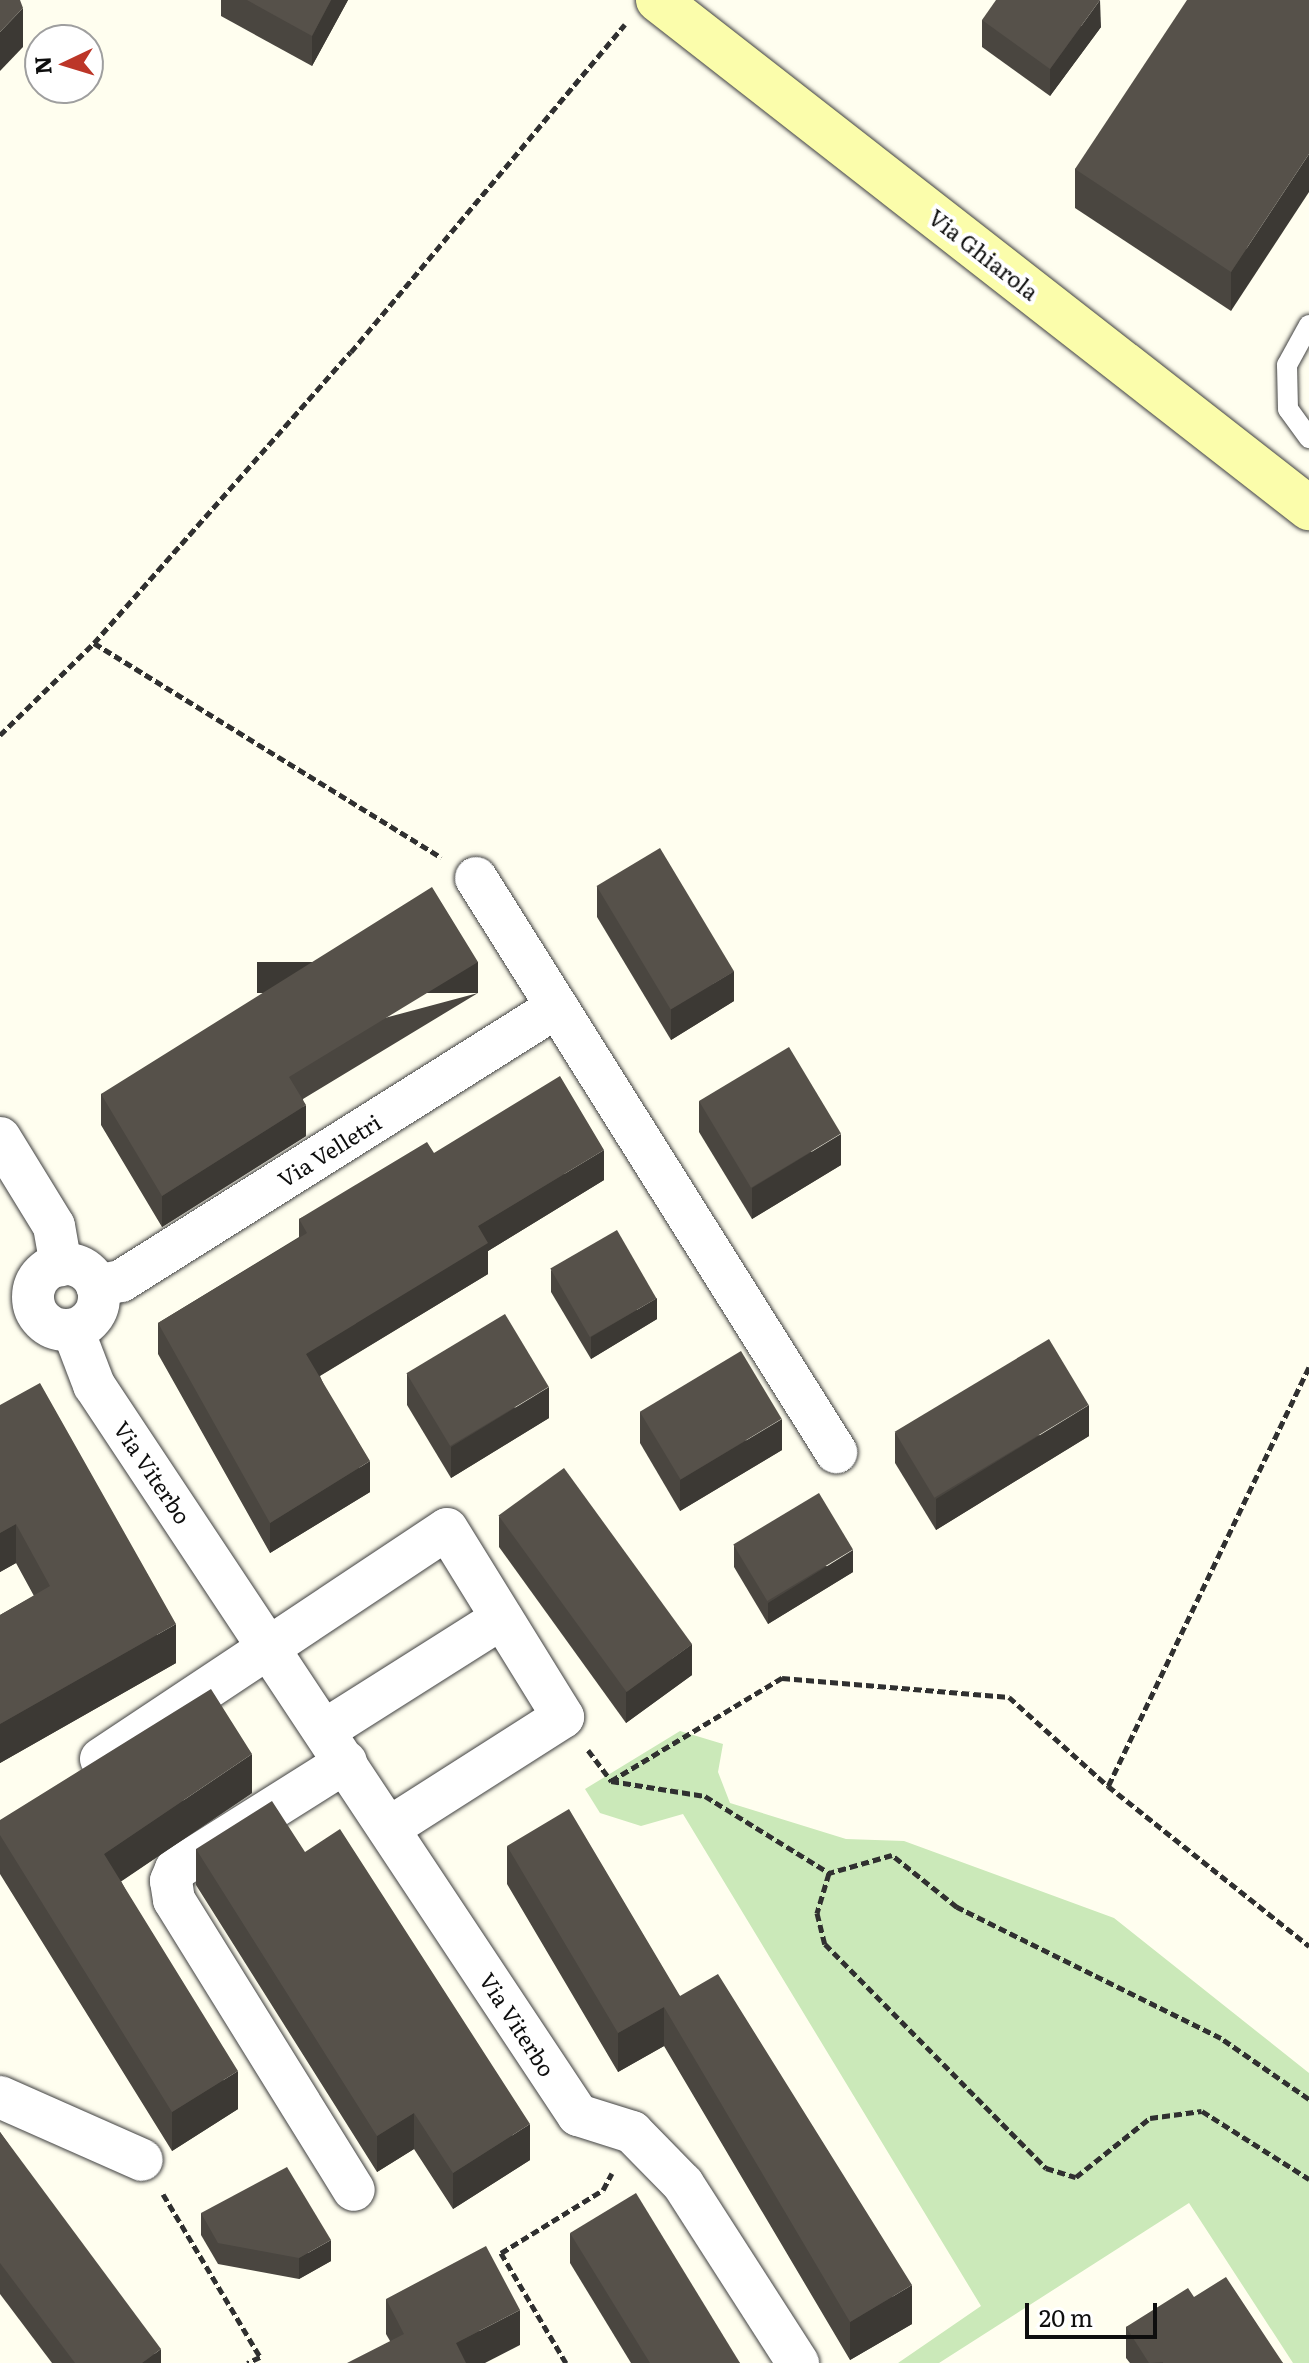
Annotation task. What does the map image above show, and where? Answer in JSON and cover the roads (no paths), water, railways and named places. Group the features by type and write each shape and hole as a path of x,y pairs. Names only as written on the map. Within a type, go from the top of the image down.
{"street":[{"name":"Via Ghiarola","path":"646,6 1309,508"},
{"path":"476,878 836,1452"},
{"name":"Via Velletri","path":"97,1286 121,1281 557,1007"},
{"path":"0,1138 54,1226 61,1265"},
{"path":"61,1265 84,1269 97,1286 96,1313 73,1330 47,1324 17,1296 43,1274 61,1265"},
{"name":"Via Viterbo","path":"73,1330 94,1385 578,2115 632,2132 683,2184 798,2363"},
{"path":"64,1783 447,1529 563,1717 389,1828"},
{"path":"354,2190 174,1900 171,1881 176,1869 502,1618"},
{"path":"0,2097 142,2160"}],"lane":[{"path":"1309,325 1287,365 1288,409 1309,438"}]}
